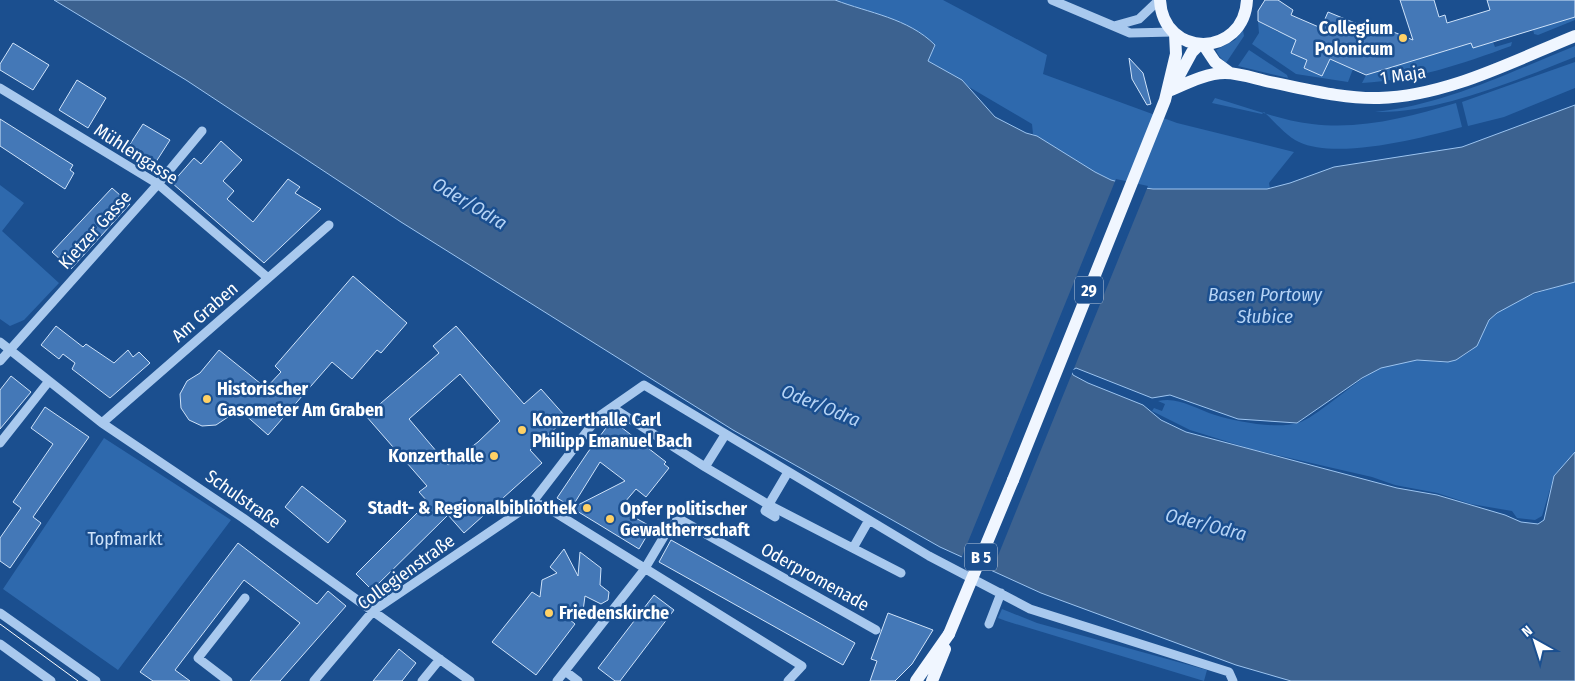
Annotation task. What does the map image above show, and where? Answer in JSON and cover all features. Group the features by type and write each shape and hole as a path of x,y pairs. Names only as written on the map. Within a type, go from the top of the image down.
{"main road":[{"name":"29","path":"1159,0 1163,15 1174,33 1176,54 1168,95"},
{"path":"1174,33 1187,41 1202,44 1218,42 1234,32 1244,17 1247,0"},
{"name":"1 Maja","path":"1168,95 1205,77 1230,73 1338,95 1392,97 1426,91 1468,78 1575,36"},
{"name":"29","path":"1013,480 1168,95 1192,52 1202,44"},
{"name":"1 Maja","path":"1202,44 1215,62 1230,73"},
{"name":"B 5","path":"932,681 943,658 949,634 1013,480"},
{"name":"B 5","path":"916,681 949,634"}],"street":[{"path":"1052,0 1133,34 1174,33"},
{"path":"1111,26 1126,24 1140,19 1159,0"},
{"name":"Mühlengasse","path":"0,88 158,184 268,278"},
{"name":"Kietzer Gasse","path":"0,361 158,184 202,131"},
{"name":"Am Graben","path":"102,423 329,225"},
{"name":"Schulstraße","path":"0,342 102,423 235,512 470,681"},
{"path":"0,442 49,381"},
{"path":"613,408 644,385 929,556 1030,609 1229,672 1233,681"},
{"name":"Collegienstraße","path":"314,681 373,611 531,504 598,418 613,408"},
{"name":"Oderpromenade","path":"613,408 705,467 769,505 901,573"},
{"path":"705,467 725,435"},
{"path":"769,505 788,472"},
{"path":"531,504 543,505 644,570 802,666 788,681"},
{"name":"Oderpromenade","path":"769,505 765,511 776,517"},
{"name":"Oderpromenade","path":"557,681 644,570 672,523 681,520 876,630"},
{"path":"853,548 869,520"},
{"path":"989,624 1001,594"},
{"path":"228,681 198,658 245,598"},
{"path":"0,612 96,681"},
{"path":"0,644 51,681"},
{"path":"422,681 440,659"},
{"path":"565,671 578,681"}],"green space":[{"path":"821,0 943,0 1047,55 1043,74 1177,123 1294,152 1269,183 1270,189 1153,189 1113,181 1033,134 1032,124"},
{"path":"1575,17 1575,20 1538,35 1534,34 1533,29"},
{"path":"1258,21 1278,32 1282,27 1298,37 1291,53 1307,60 1304,68 1322,76 1330,59 1353,69 1348,82 1296,74 1252,44 1259,33"},
{"path":"1243,30 1244,36 1226,63 1216,50 1235,40"},
{"path":"1493,42 1495,47 1512,42 1511,46 1420,75 1362,83 1375,58 1446,51 1471,43 1473,48"},
{"path":"1575,46 1575,57 1476,94 1424,107 1375,112 1401,108 1452,95"},
{"path":"1249,50 1287,75 1288,78 1238,66"},
{"path":"1575,62 1575,88 1504,117 1468,126 1462,102"},
{"path":"1215,98 1263,113 1212,103"},
{"path":"1456,103 1462,127 1425,137 1380,145 1335,149 1315,147 1299,142 1285,133 1266,114 1312,124 1367,124 1421,113"},
{"path":"0,185 24,203 2,231 59,283 24,320 10,326 0,319"},
{"path":"1575,282 1575,452 1554,476 1542,516 1535,520 1517,518 1512,511 1471,504 1437,493 1395,485 1372,477 1251,449 1190,430 1152,411 1154,408 1162,411 1165,404 1158,401 1173,400 1234,420 1268,425 1298,423 1378,369 1412,360 1445,362 1457,359 1472,350 1479,341 1489,319 1505,306 1529,296"},
{"name":"Topfmarkt","path":"104,438 231,520 118,670 3,589"},
{"path":"1002,609 1037,623 1207,670 1204,681 1006,621 998,618"}],"water":[{"path":"54,0 835,0 888,17 913,28 924,36 935,45 928,61 962,80 995,117 1026,133 1037,136 1111,180 1153,189 1267,189 1334,167 1462,147 1575,105 1575,282 1534,293 1497,313 1489,320 1477,346 1456,360 1448,362 1417,360 1381,368 1362,378 1297,423 1238,419 1170,395 1152,398 1076,368 1071,371 1073,375 1088,383 1143,405 1161,420 1186,432 1397,488 1437,495 1505,515 1521,522 1538,524 1544,520 1554,476 1575,452 1575,681 1291,681 1236,665 1041,593 940,547 733,430 401,222 186,80"}],"pier":[{"path":"1116,179 1148,186 991,573 961,559"}],"building":[{"name":"Collegium Polonicum","path":"1265,0 1278,0 1293,10 1291,15 1321,28 1328,12 1372,30 1374,24 1413,40 1400,0 1434,0 1439,17 1445,15 1447,23 1490,10 1487,0 1575,0 1575,17 1473,48 1471,43 1366,75 1330,59 1322,76 1304,68 1307,60 1291,53 1296,40 1258,21 1258,11"},
{"path":"13,43 49,65 33,90 0,70 0,64"},
{"path":"1129,58 1143,73 1151,104 1147,105 1132,79"},
{"path":"77,80 106,98 88,128 59,110"},
{"path":"0,119 73,165 70,170 74,173 65,189 0,146"},
{"path":"143,124 170,140 152,168 125,152"},
{"path":"221,141 242,160 223,181 234,191 227,199 253,222 288,179 300,187 295,193 321,209 264,263 172,183 194,158 201,164"},
{"path":"112,188 130,204 71,269 52,252"},
{"path":"353,276 407,323 381,353 377,350 352,379 332,362 268,435 234,405 228,417 216,425 202,426 189,420 181,408 180,394 187,381 200,373 219,350 266,388 281,372 275,366"},
{"path":"56,326 83,347 86,344 114,363 128,350 133,357 139,352 150,363 110,398 72,369 75,363 63,354 59,359 41,345"},
{"name":"Konzerthalle Carl Philipp Emanuel Bach","path":"456,326 524,404 541,389 565,416 563,418 565,420 530,450 542,463 464,533 448,515 372,590 356,574 428,502 419,492 427,486 366,416 439,353 433,346","holes":["460,374 500,421 478,442 448,465 409,419"]},
{"path":"11,376 31,392 0,429 0,390"},
{"path":"45,407 89,437 33,517 41,523 10,568 0,561 0,538 21,508 13,502 53,444 31,428"},
{"path":"612,420 666,462 664,464 669,468 646,497 636,489 619,509 652,527 639,549 572,508 625,481 600,462 572,507 557,498"},
{"path":"302,486 346,521 328,543 285,507"},
{"path":"671,540 855,643 843,665 659,562"},
{"path":"238,543 317,604 328,591 346,606 280,681 250,681 300,623 244,580 175,670 190,681 153,681 140,672"},
{"name":"Friedenskirche","path":"564,549 578,576 580,552 601,568 600,585 609,592 608,600 601,604 585,596 583,611 569,619 575,624 536,675 492,642 532,592 540,597 542,580 557,573 550,567"},
{"path":"654,595 674,610 620,681 615,681 598,668"},
{"path":"888,613 933,630 912,664 895,681 870,681 877,661 871,659"},
{"path":"399,649 416,663 402,681 373,681"}],"tram line":[{"path":"0,624 78,681"}],"place":[{"name":"Collegium Polonicum","path":"1403,38"},
{"name":"Historischer Gasometer Am Graben","path":"207,399"},
{"name":"Konzerthalle Carl Philipp Emanuel Bach","path":"522,430"},
{"name":"Konzerthalle","path":"494,456"},
{"name":"Stadt- & Regionalbibliothek","path":"587,508"},
{"name":"Opfer politischer Gewaltherrschaft","path":"610,519"},
{"name":"Friedenskirche","path":"549,613"}],"water label":[{"name":"Oder/Odra","path":"470,203"},
{"name":"Basen Portowy Słubice","path":"1265,305"},
{"name":"Oder/Odra","path":"821,405"},
{"name":"Oder/Odra","path":"1206,524"}]}
